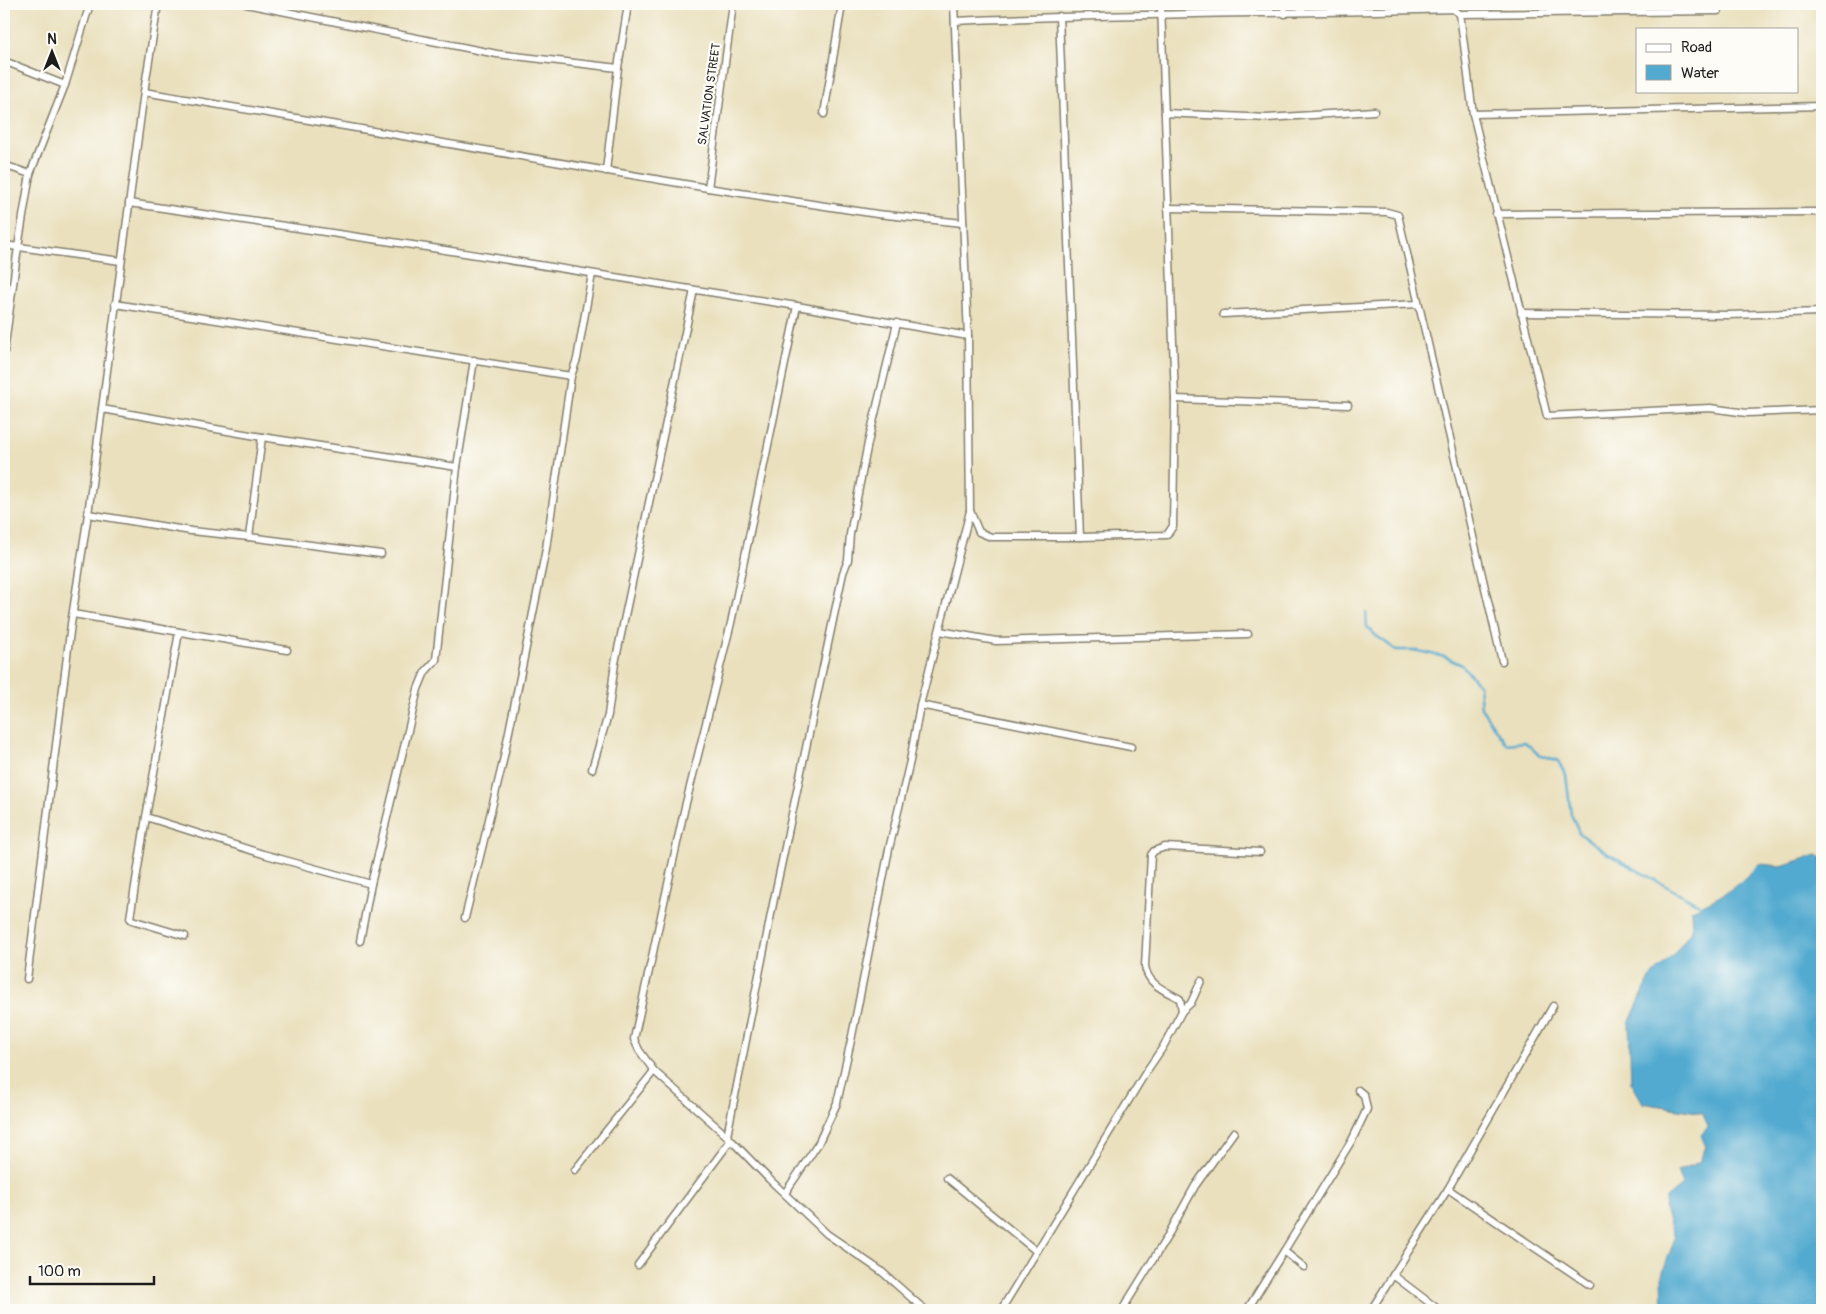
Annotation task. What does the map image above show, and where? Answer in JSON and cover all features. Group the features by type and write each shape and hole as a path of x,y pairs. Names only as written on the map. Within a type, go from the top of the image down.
{"street":[{"path":"4,352 30,174 65,85 90,4"},
{"path":"27,979 73,614 144,92 158,4"},
{"path":"246,4 497,54 618,68"},
{"path":"606,171 618,68 628,4"},
{"name":"SALVATION STREET","path":"708,188 733,4"},
{"path":"824,114 842,4"},
{"path":"785,1194 818,1144 837,1102 889,849 910,761 920,704 970,511 968,336 954,4"},
{"path":"970,511 979,532 992,537 1080,537 1167,534 1173,526 1176,399 1161,4"},
{"path":"1284,4 1285,14"},
{"path":"1599,4 1601,13"},
{"path":"955,21 1059,16 1285,14 1392,7 1453,9 1460,14 1718,11"},
{"path":"1460,14 1473,114 1547,416 1710,408 1747,413 1822,410"},
{"path":"1059,16 1080,537"},
{"path":"4,61 65,85"},
{"path":"144,92 708,188 877,214 963,223"},
{"path":"1473,114 1822,106"},
{"path":"1165,113 1267,118 1374,111"},
{"path":"4,165 30,174"},
{"path":"129,203 426,247 797,306 968,336"},
{"path":"1168,208 1392,212 1398,215 1502,662"},
{"path":"1496,214 1822,212"},
{"path":"4,245 121,261"},
{"path":"465,918 502,766 546,549 571,376 577,359 592,274"},
{"path":"592,769 608,715 634,570 694,290"},
{"path":"115,304 571,376"},
{"path":"1223,314 1418,304"},
{"path":"797,306 731,623 684,810 634,1040 654,1071 729,1138 827,1234 880,1271 925,1310"},
{"path":"1521,313 1729,315 1822,312"},
{"path":"638,1265 729,1138 776,890 848,560 850,534 862,472 897,323"},
{"path":"360,941 371,884 418,689 426,672 436,660 458,467 474,360"},
{"path":"1176,399 1348,405"},
{"path":"102,409 262,437 458,467"},
{"path":"249,537 262,437"},
{"path":"88,514 191,531 381,554"},
{"path":"73,614 287,650"},
{"path":"940,631 996,640 1248,634"},
{"path":"179,632 130,918 185,936"},
{"path":"920,704 1131,747"},
{"path":"146,817 262,854 371,884"},
{"path":"1182,1011 1180,999 1153,983 1146,976 1151,855 1154,851 1165,847 1260,852"},
{"path":"1001,1310 1163,1047 1182,1011 1191,1002 1201,980"},
{"path":"1371,1310 1448,1189 1553,1006"},
{"path":"575,1170 654,1071"},
{"path":"1247,1310 1352,1140 1367,1110 1364,1095 1358,1090"},
{"path":"1122,1310 1167,1238 1195,1186 1234,1132"},
{"path":"947,1178 1036,1251"},
{"path":"1448,1189 1590,1285"},
{"path":"1284,1252 1304,1267"},
{"path":"1392,1275 1439,1310"}],"water":[{"path":"1817,855 1822,857 1822,1310 1663,1310 1662,1274 1675,1238 1664,1207 1666,1198 1682,1185 1677,1171 1699,1162 1706,1147 1701,1135 1708,1127 1703,1113 1643,1103 1631,1082 1629,1023 1650,978 1675,953 1692,930 1691,910 1728,891 1759,864 1781,866"}],"waterway":[{"path":"1366,613 1367,627 1396,650 1414,650 1445,657 1462,665 1479,685 1481,708 1506,744 1525,742 1538,754 1558,761 1566,775 1571,814 1579,833 1608,854 1704,907"}]}
